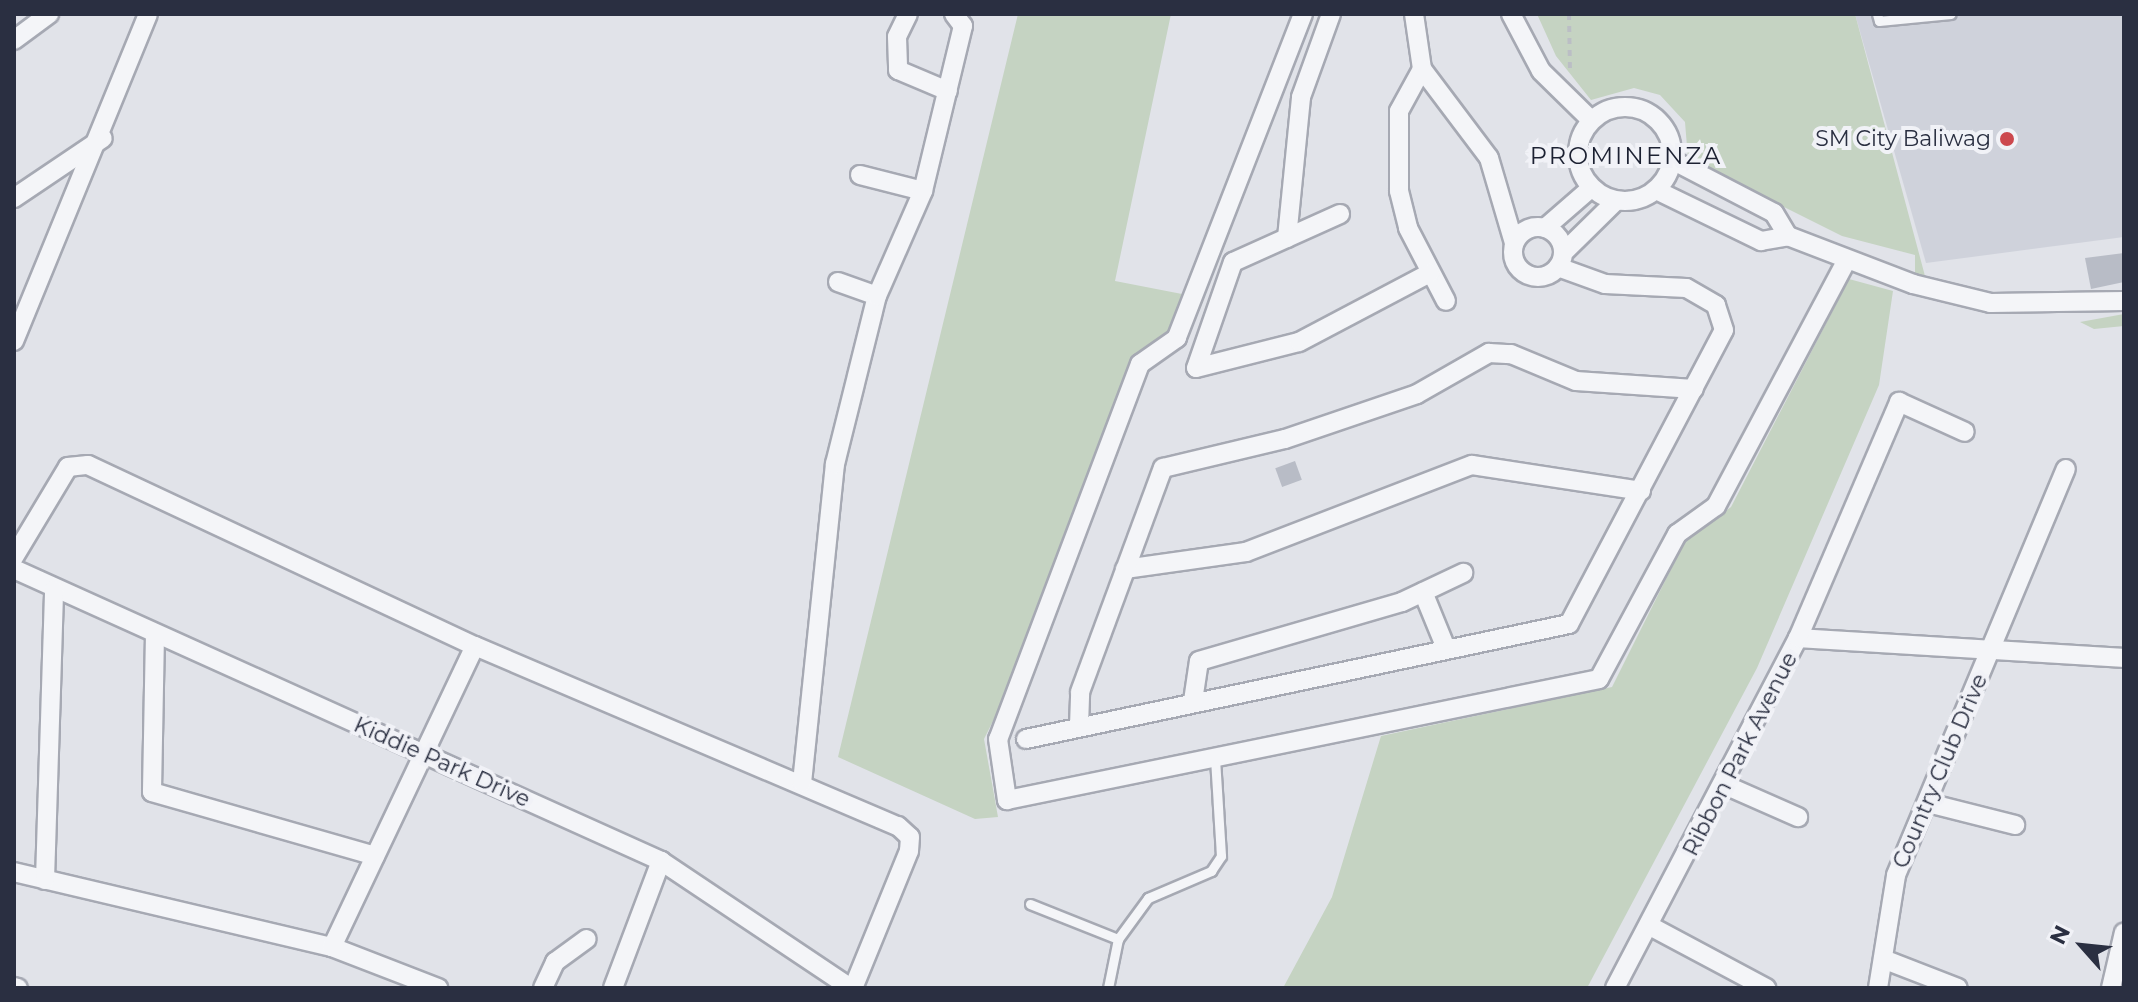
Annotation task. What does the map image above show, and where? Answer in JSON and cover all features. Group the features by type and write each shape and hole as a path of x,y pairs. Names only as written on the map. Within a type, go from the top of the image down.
{"street":[{"path":"14,40 49,14"},
{"path":"14,341 103,138 148,14"},
{"path":"908,14 897,37 898,70 948,91"},
{"path":"802,783 835,464 877,296 923,191 963,26 954,14"},
{"path":"1303,14 1177,338 1140,364 998,739 1007,800 1599,679 1677,534 1716,506 1847,260"},
{"path":"1287,238 1301,97 1331,14"},
{"path":"1414,14 1422,69 1489,158 1514,243 1517,266 1529,276 1560,260 1616,201 1656,190 1761,241 1788,236 1847,260 1991,303 2124,301"},
{"path":"1511,14 1541,71 1591,120"},
{"path":"1422,69 1399,111 1396,156 1408,228 1446,301"},
{"path":"1616,201 1591,188 1578,162 1591,120 1617,108 1645,111 1661,123 1672,160 1656,190"},
{"path":"14,198 103,138"},
{"path":"1672,160 1774,213 1788,236"},
{"path":"860,175 923,191"},
{"path":"1514,243 1527,229 1545,228 1591,188"},
{"path":"1340,214 1233,262 1196,368 1299,342 1430,273"},
{"path":"1026,739 1445,646 1569,624 1724,330 1716,305 1670,284 1605,284 1560,260 1545,228"},
{"path":"838,282 877,296"},
{"path":"1079,726 1080,692 1163,468 1285,439 1417,394 1489,353 1511,354 1576,381 1694,389"},
{"path":"1798,638 1899,402 1965,432"},
{"path":"14,557 76,462 475,646 802,783 910,837 852,988"},
{"path":"1125,569 1246,552 1472,465 1641,491"},
{"name":"Country Club Drive","path":"1878,988 1896,875 2066,469"},
{"name":"Kiddie Park Drive","path":"14,569 54,590 661,861 852,988"},
{"path":"1193,701 1199,661 1274,644 1423,592 1463,573"},
{"path":"45,880 54,590"},
{"path":"1423,592 1445,646"},
{"path":"155,634 152,792 375,856"},
{"name":"Ribbon Park Avenue","path":"1615,988 1725,785 1798,638 2124,658"},
{"path":"332,947 427,754 475,646"},
{"path":"1725,785 1798,817"},
{"path":"1928,803 2015,825"},
{"path":"613,988 661,861"},
{"path":"14,872 332,947 438,988"},
{"path":"1650,926 1766,988"},
{"path":"2117,976 2124,932"},
{"path":"543,988 555,962 587,939"},
{"path":"1883,959 1958,988"}],"lane":[{"path":"1877,14 1879,21 1951,14"},
{"path":"1108,988 1118,939 1148,898 1211,871 1221,856 1215,757"},
{"path":"1030,904 1118,939"}],"path":[{"path":"1563,93 1574,56 1569,14"}],"shaded area":[{"name":"SM City Baliwag","path":"1855,14 2124,14 2124,237 1926,263"}],"green space":[{"path":"1018,14 1171,14 1115,281 1182,294 1170,329 1130,359 1014,679 984,739 998,817 975,819 838,757"},
{"path":"1537,14 1855,14 1925,276 1915,274 1915,255 1842,236 1688,159 1685,122 1660,95 1634,88 1591,100 1556,56"},
{"path":"1849,279 1893,291 1879,385 1757,668 1587,988 1283,988 1332,897 1381,736 1612,687 1685,541 1731,507"},
{"path":"2124,314 2124,326 2094,329 2080,322"}],"building":[{"path":"2124,253 2124,282 2091,289 2085,258"},
{"path":"1295,461 1302,480 1282,487 1275,468"}],"place":[{"name":"SM City Baliwag","path":"2007,139"}],"district":[{"name":"PROMINENZA","path":"1626,156"}]}
